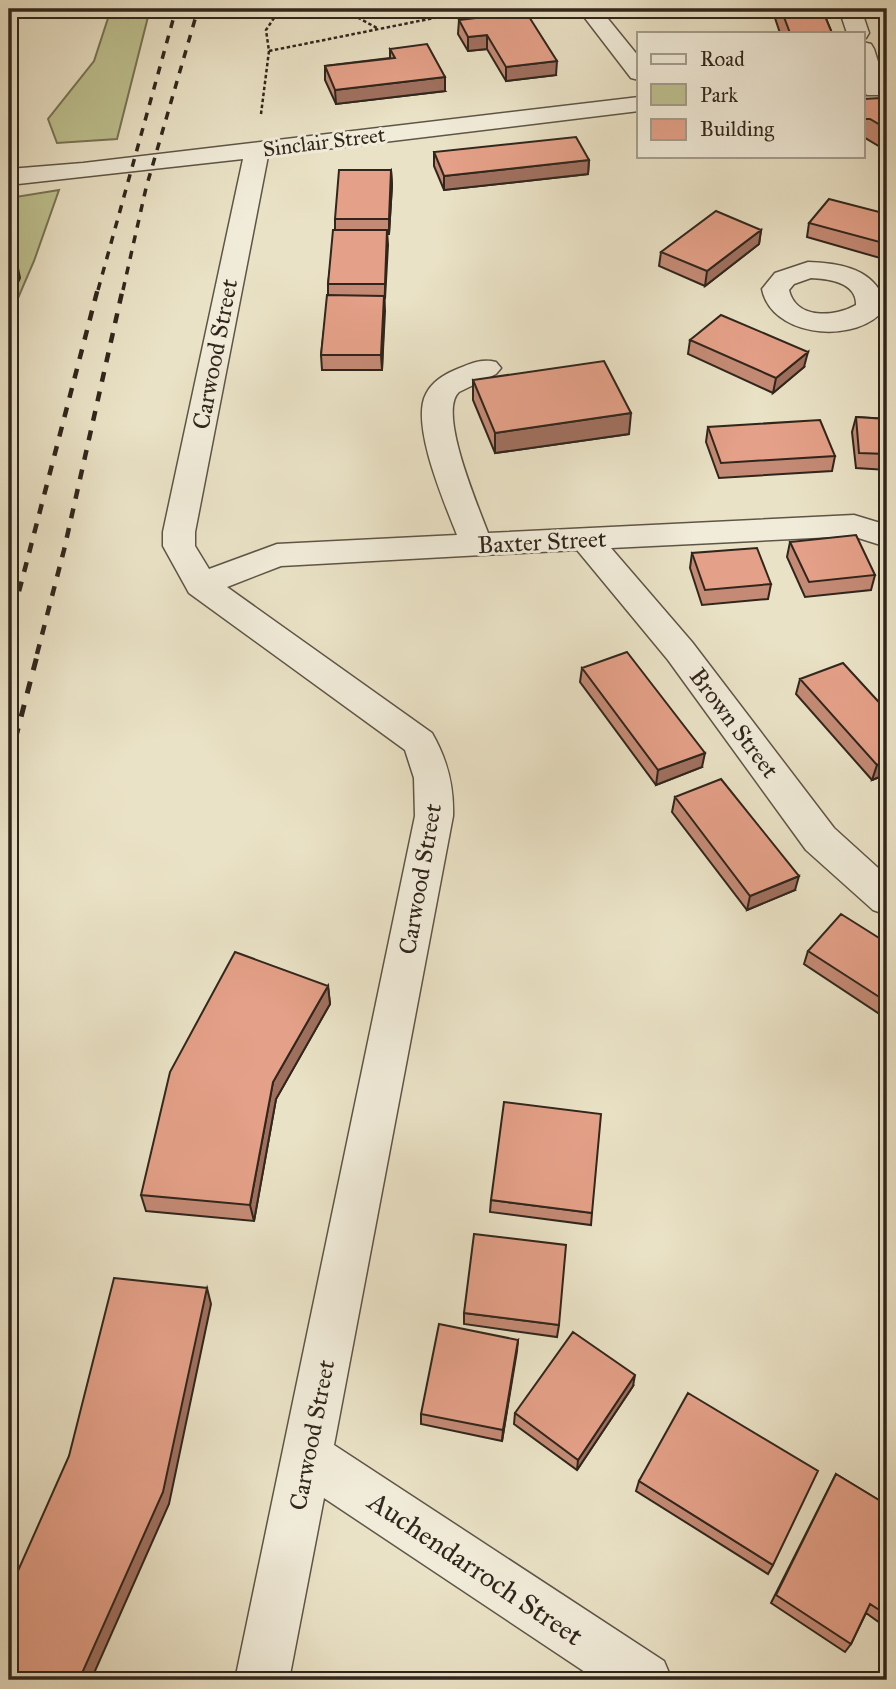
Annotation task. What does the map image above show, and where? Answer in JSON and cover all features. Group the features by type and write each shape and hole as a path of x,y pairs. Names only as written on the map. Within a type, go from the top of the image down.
{"street":[{"path":"589,9 637,70"},
{"path":"850,9 858,32"},
{"path":"864,52 875,90"},
{"name":"Sinclair Street","path":"9,177 637,104"},
{"name":"Carwood Street","path":"257,150 178,546 201,585 419,742 431,766 435,792 434,817 262,1680"},
{"path":"861,316 887,328"},
{"path":"477,546 443,449 437,406 440,395 449,385 486,368"},
{"name":"Baxter Street","path":"201,585 277,555 853,525 887,537"},
{"name":"Brown Street","path":"586,540 680,651 820,839 887,899"},
{"name":"Auchendarroch Street","path":"307,1457 645,1680"}],"path":[{"path":"257,150 269,51 266,30 280,9"},
{"path":"342,9 377,29"},
{"path":"269,51 444,16 462,9"}],"green space":[{"path":"111,9 150,9 117,139 57,143 48,119 94,61"},
{"path":"59,190 34,261 9,319 9,198"}],"building":[{"path":"781,9 822,9 832,32 790,32"},
{"path":"526,12 557,61 506,67 487,35 468,37 459,20"},
{"path":"427,44 445,77 335,90 325,66 395,58 390,49"},
{"path":"864,99 887,99 887,129 870,119 864,119"},
{"path":"576,137 589,160 444,176 434,152"},
{"path":"339,170 391,170 389,219 335,219"},
{"path":"829,199 887,214 887,244 809,223"},
{"path":"716,211 761,230 707,271 661,252"},
{"path":"333,230 387,230 385,284 328,284"},
{"path":"9,254 15,254 9,267"},
{"path":"327,295 384,296 381,355 321,355"},
{"path":"721,315 808,352 776,378 690,340"},
{"path":"604,361 631,413 495,433 473,380"},
{"path":"856,417 887,419 887,454 859,453"},
{"path":"820,420 835,456 721,463 708,427"},
{"path":"856,535 875,575 809,582 790,542"},
{"path":"757,548 771,584 705,590 692,553"},
{"path":"627,652 705,753 658,770 582,668"},
{"path":"843,663 887,711 887,761 877,765 800,679"},
{"path":"721,779 799,876 750,896 675,797"},
{"path":"841,914 887,943 887,1002 808,951"},
{"path":"235,952 328,986 273,1082 250,1205 141,1195 170,1072"},
{"path":"504,1102 601,1114 592,1213 491,1200"},
{"path":"474,1234 566,1245 559,1325 464,1313"},
{"path":"114,1278 207,1288 163,1492 79,1680 9,1680 9,1591 69,1456"},
{"path":"439,1324 518,1340 503,1430 421,1414"},
{"path":"573,1332 635,1375 578,1460 515,1413"},
{"path":"688,1393 818,1471 773,1565 639,1481"},
{"path":"836,1474 887,1505 887,1615 870,1604 851,1644 776,1595"},
{"path":"340,1673 381,1680 338,1680"}],"railway":[{"path":"98,290 176,9"},
{"path":"123,290 146,188 198,9"},
{"path":"9,630 98,288"},
{"path":"37,654 64,550 123,288"},
{"path":"9,763 38,652"}]}
